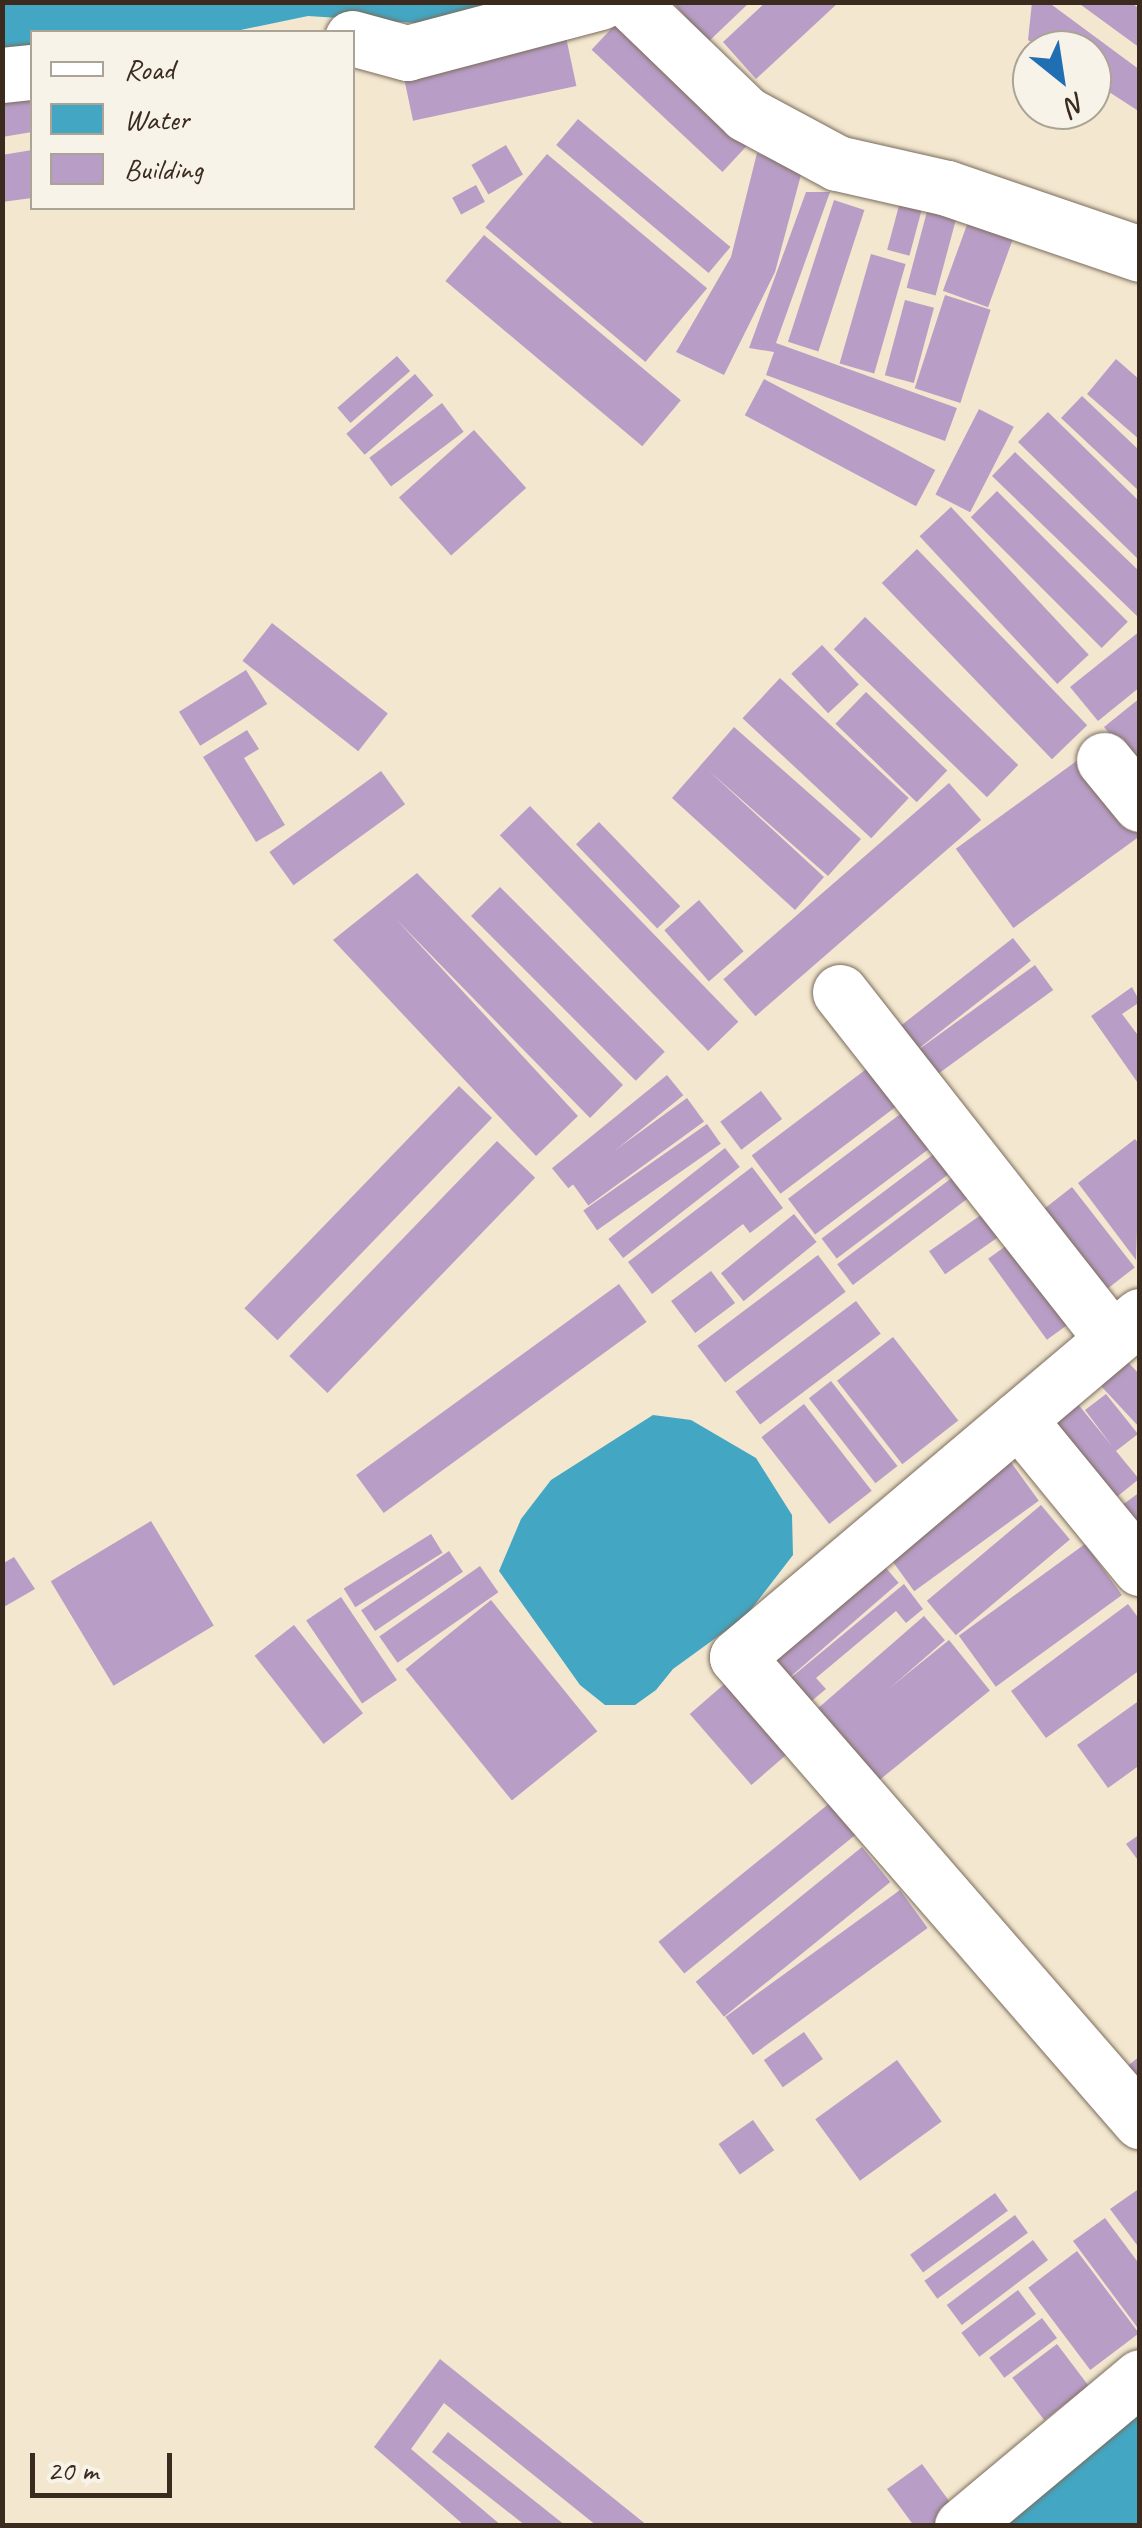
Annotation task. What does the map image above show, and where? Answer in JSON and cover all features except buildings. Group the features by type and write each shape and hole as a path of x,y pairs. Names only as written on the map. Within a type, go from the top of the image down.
{"street":[{"path":"355,39 407,53 600,2"},
{"path":"630,2 746,114 837,164 947,188 1140,254"},
{"path":"2,75 30,72"},
{"path":"1104,760 1140,804"},
{"path":"840,992 1126,1328 737,1657 1140,2121"},
{"path":"1018,1419 1140,1568"},
{"path":"962,2526 1140,2377"}],"water":[{"path":"2,3 505,3 431,24 308,16 241,30 30,30 30,57 3,59"},
{"path":"653,1415 691,1420 756,1458 792,1515 793,1555 746,1616 673,1669 656,1690 635,1705 605,1705 580,1685 499,1571 521,1519 551,1480"},
{"path":"1139,2391 1139,2525 987,2526"}]}
